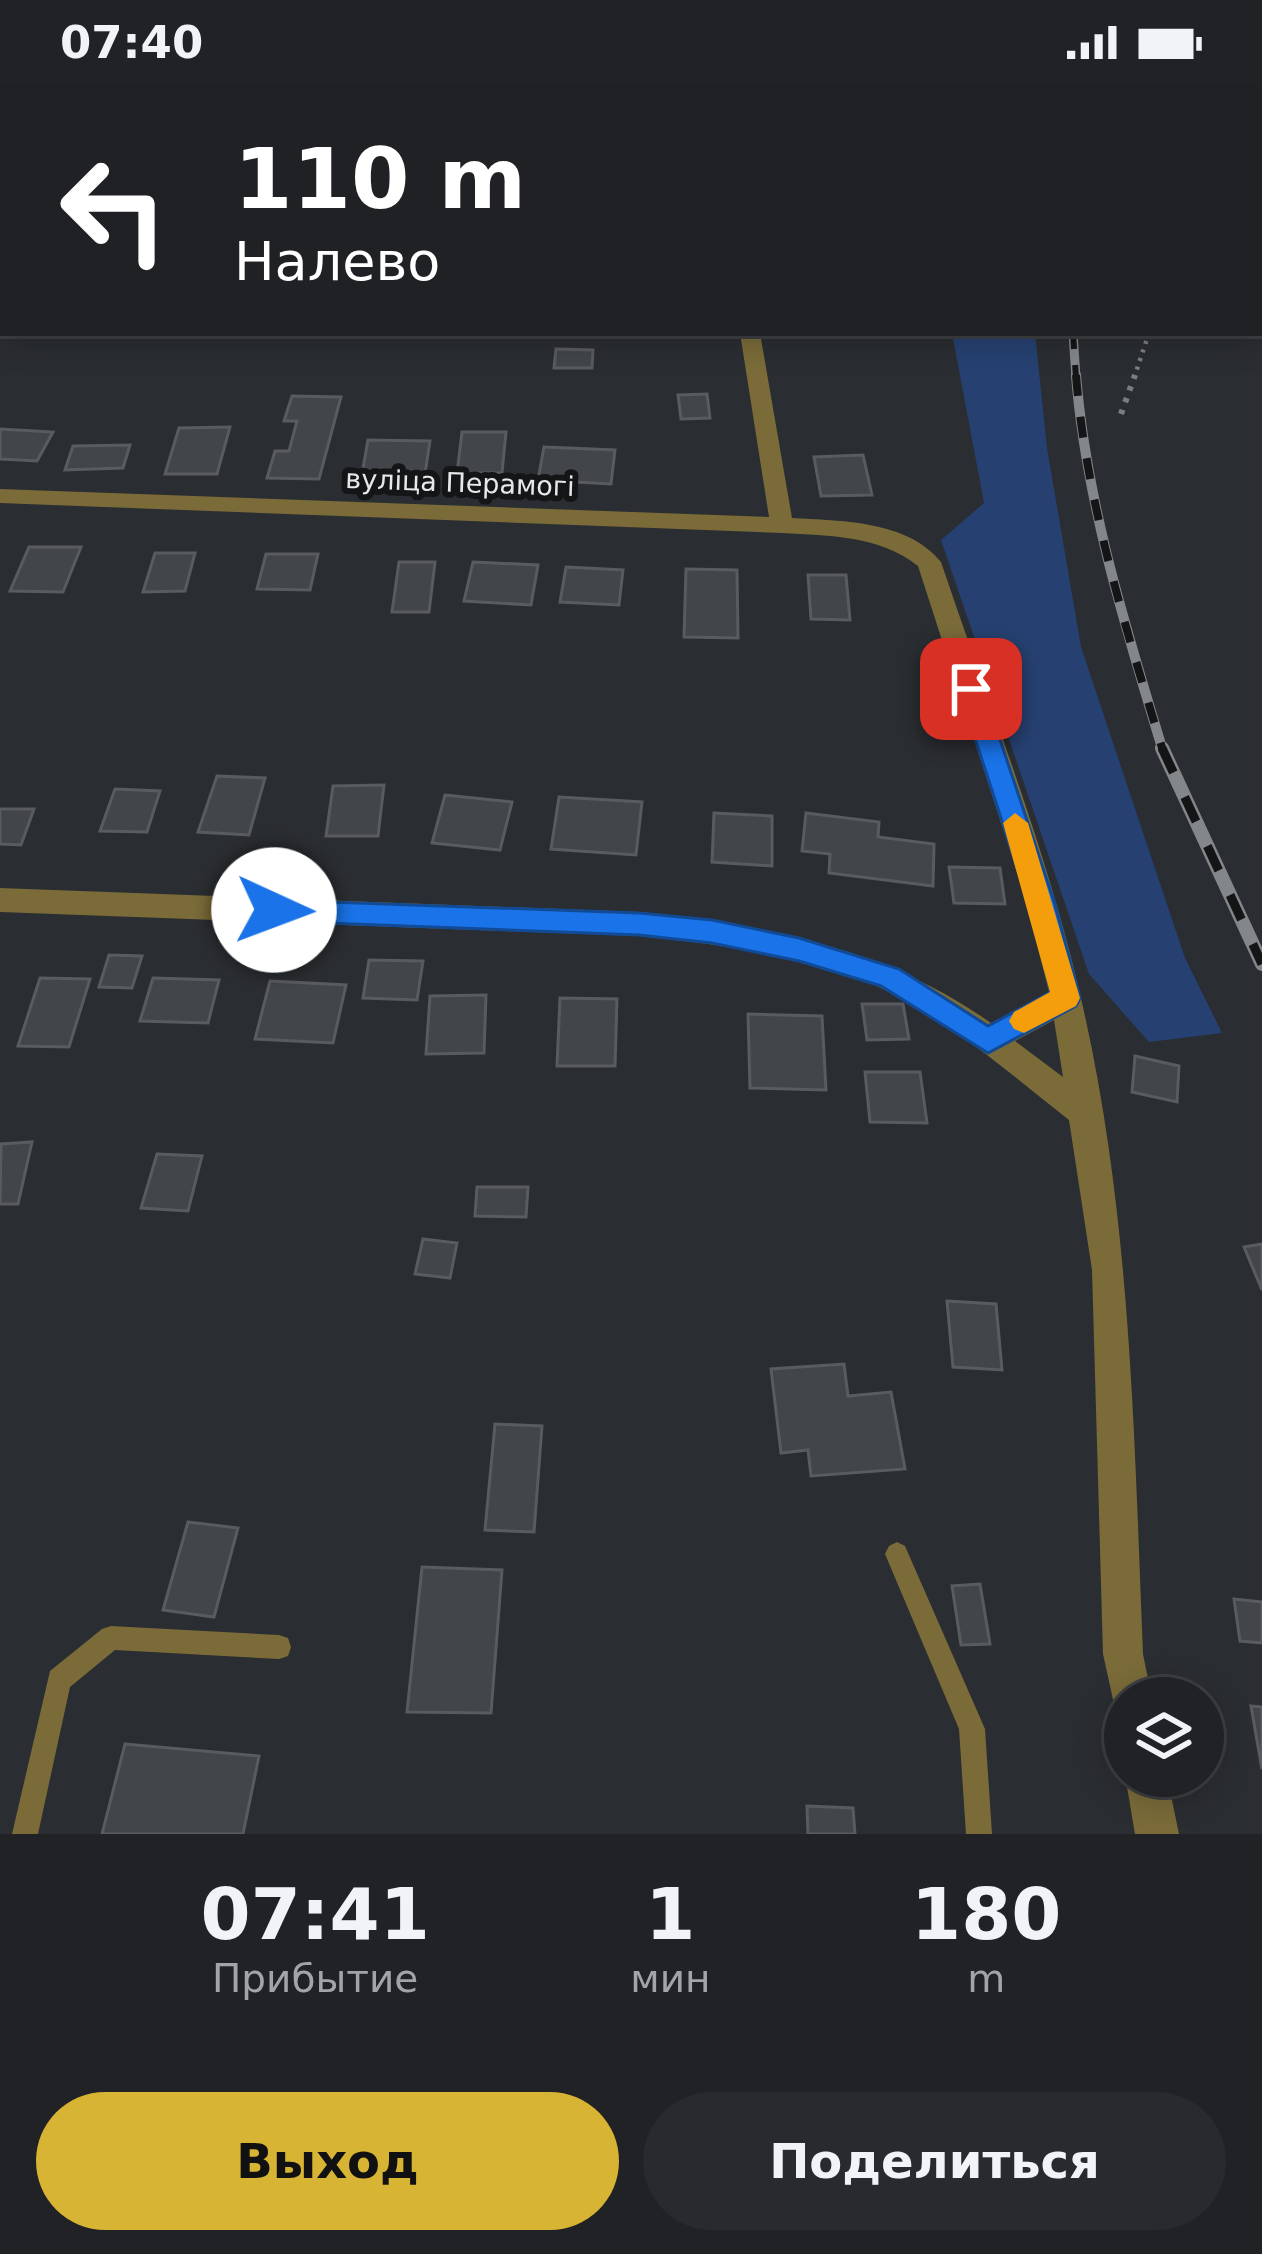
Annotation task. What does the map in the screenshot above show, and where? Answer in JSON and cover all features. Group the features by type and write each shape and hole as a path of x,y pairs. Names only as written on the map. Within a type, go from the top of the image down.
{"street":[{"path":"750,336 782,525"},
{"name":"вуліца Перамогі","path":"0,496 782,525 850,530 914,548 929,562 1041,901 1066,998"},
{"path":"0,900 639,924 712,932 799,949 889,977 988,1040 1082,1111"},
{"path":"988,1040 1066,998 1109,1270 1127,1677"},
{"path":"1150,1797 1157,1834"}],"lane":[{"path":"896,1554 972,1729 979,1834"},
{"path":"25,1834 58,1680 111,1638 279,1646"}],"path":[{"path":"1121,414 1148,336"}],"shaded area":[{"path":"953,336 1035,336 1047,448 1081,647 1185,958 1222,1033 1149,1042 1089,974 941,540 984,503"}],"building":[{"path":"556,349 593,350 592,368 554,368"},
{"path":"707,394 710,418 681,419 678,395"},
{"path":"292,396 341,397 319,479 267,478 275,451 289,451 297,421 284,421"},
{"path":"230,427 217,474 165,474 179,428"},
{"path":"0,429 53,432 37,461 0,459"},
{"path":"462,432 506,432 502,473 457,473"},
{"path":"368,440 430,441 425,474 362,474"},
{"path":"130,445 123,468 65,470 73,446"},
{"path":"544,447 615,450 611,484 538,480"},
{"path":"863,455 872,495 821,496 814,457"},
{"path":"29,547 81,547 63,592 10,591"},
{"path":"155,553 195,553 185,591 143,592"},
{"path":"266,554 318,554 310,590 257,589"},
{"path":"399,562 435,562 429,612 392,612"},
{"path":"473,562 538,565 531,605 464,601"},
{"path":"566,567 623,570 619,605 560,602"},
{"path":"686,569 737,570 738,638 684,637"},
{"path":"808,575 846,575 850,620 811,619"},
{"path":"217,776 265,778 249,835 198,832"},
{"path":"384,785 378,836 326,836 333,786"},
{"path":"115,789 160,791 147,832 100,831"},
{"path":"445,795 512,802 500,850 432,843"},
{"path":"559,797 642,802 636,855 551,849"},
{"path":"0,809 34,809 21,845 0,844"},
{"path":"714,813 772,816 772,866 712,862"},
{"path":"806,813 879,822 878,837 934,844 933,886 829,873 830,854 802,851"},
{"path":"949,867 1000,868 1005,904 954,903"},
{"path":"109,955 142,956 132,988 99,987"},
{"path":"369,960 423,961 417,1000 363,998"},
{"path":"40,978 90,979 69,1047 18,1046"},
{"path":"153,978 219,980 208,1023 140,1021"},
{"path":"270,981 346,985 333,1043 255,1039"},
{"path":"486,995 484,1053 426,1054 430,996"},
{"path":"560,998 617,999 615,1066 557,1066"},
{"path":"862,1004 903,1004 909,1039 867,1040"},
{"path":"748,1014 822,1016 826,1090 750,1088"},
{"path":"1135,1056 1179,1066 1177,1102 1132,1092"},
{"path":"865,1072 920,1072 927,1123 870,1122"},
{"path":"32,1142 18,1204 0,1204 1,1144"},
{"path":"157,1154 202,1156 188,1211 141,1208"},
{"path":"477,1187 528,1187 526,1217 475,1216"},
{"path":"423,1239 457,1243 450,1278 415,1274"},
{"path":"1262,1244 1262,1290 1244,1247"},
{"path":"947,1301 996,1304 1002,1370 953,1367"},
{"path":"844,1364 848,1396 891,1392 905,1469 811,1476 808,1450 781,1453 771,1369"},
{"path":"495,1424 542,1426 534,1532 485,1530"},
{"path":"188,1522 238,1528 214,1617 163,1610"},
{"path":"422,1567 502,1570 491,1713 407,1712"},
{"path":"980,1584 990,1644 961,1645 952,1586"},
{"path":"1234,1599 1262,1602 1262,1643 1240,1641"},
{"path":"1251,1706 1262,1707 1262,1769"},
{"path":"125,1744 259,1756 243,1834 102,1834"},
{"path":"807,1806 853,1808 855,1834 808,1834"}],"railway":[{"path":"1073,336 1076,378"},
{"path":"1076,375 1098,518 1162,749"},
{"path":"1162,749 1262,964"}],"slow traffic":[{"path":"1015,823 1066,998 1024,1021"}],"route":[{"path":"274,910 639,924 712,932 799,949 889,977 988,1040 1066,998 1041,901 971,689"}]}
